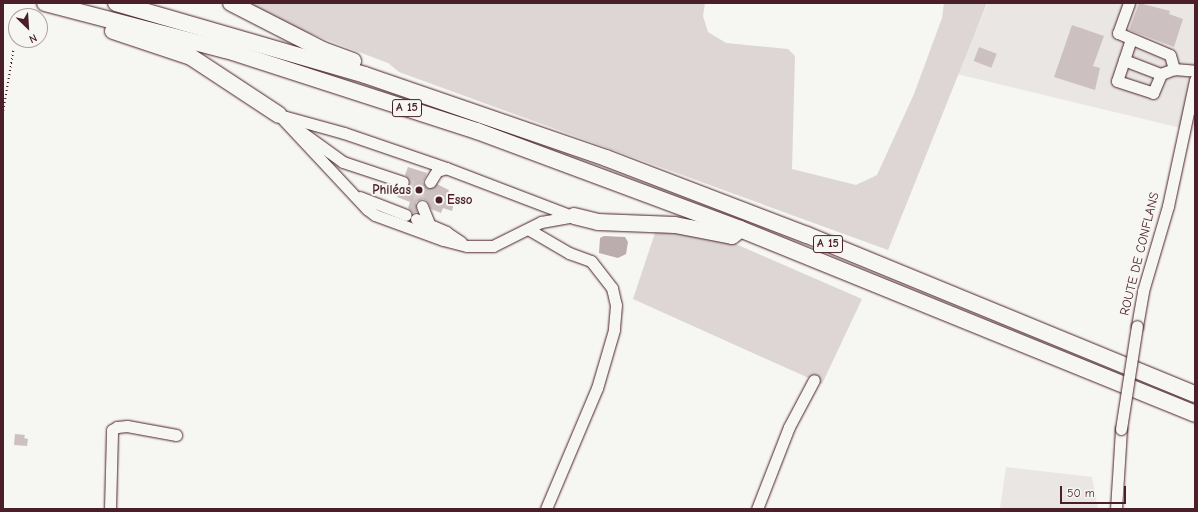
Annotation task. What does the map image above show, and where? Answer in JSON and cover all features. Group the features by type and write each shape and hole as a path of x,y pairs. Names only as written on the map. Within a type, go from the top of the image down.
{"highway":[{"name":"A 15","path":"45,3 226,50 478,131 740,229 1195,414"},
{"name":"A 15","path":"116,3 365,75 606,158 807,235 1195,394"},
{"path":"231,3 323,50 359,63 365,75"},
{"path":"67,8 73,18 191,57 279,115"},
{"path":"574,216 598,222 675,225 732,236 740,229"}],"street":[{"path":"1129,3 1118,33 1170,55 1174,69"},
{"path":"1131,39 1117,80 1153,93 1161,74"},
{"path":"1124,60 1161,74 1174,69 1195,71"},
{"name":"ROUTE DE CONFLANS","path":"1116,509 1121,429 1143,291 1168,206 1195,80"},
{"path":"279,115 344,134 446,168 574,216"},
{"path":"279,115 343,162 403,182"},
{"path":"279,115 350,192 375,215 467,246 493,246 541,222 574,216"},
{"path":"430,182 437,171 446,168"},
{"path":"350,192 429,223 467,246"},
{"path":"422,206 429,223"},
{"path":"528,229 569,253 591,261 612,288 616,305 614,330 597,388 546,509"},
{"path":"757,509 789,427 814,380"},
{"path":"110,509 112,430 117,427 176,435"}],"path":[{"path":"3,111 13,51"}],"shaded area":[{"path":"248,3 705,3 703,16 708,32 726,43 788,49 795,56 792,169 856,185 877,175 914,94 942,18 944,3 987,3 888,250 399,72 388,63 275,20"},
{"path":"988,3 1195,3 1195,80 1185,129 957,74"},
{"path":"656,230 731,242 862,299 822,384 633,299"},
{"path":"604,236 625,237 628,242 626,254 618,258 599,253 600,238"},
{"path":"1006,467 1092,477 1098,509 1000,509"}],"building":[{"path":"1139,3 1170,11 1169,14 1183,19 1174,47 1129,30"},
{"path":"1072,25 1104,36 1093,66 1100,68 1095,90 1054,77"},
{"path":"979,47 997,54 991,68 974,61"},
{"path":"408,167 427,173 423,182 427,188 433,188 437,184 449,190 446,200 454,203 452,211 443,208 441,213 431,209 427,201 423,199 416,202 417,212 413,213 408,208 410,202 397,197 400,189 409,185 410,180 405,175"},
{"path":"15,434 25,435 24,438 28,439 27,446 14,445"}],"tunnel":[{"path":"403,182 416,187 422,206"}],"place":[{"name":"Philéas","path":"419,190"},
{"name":"Esso","path":"439,200"}]}
